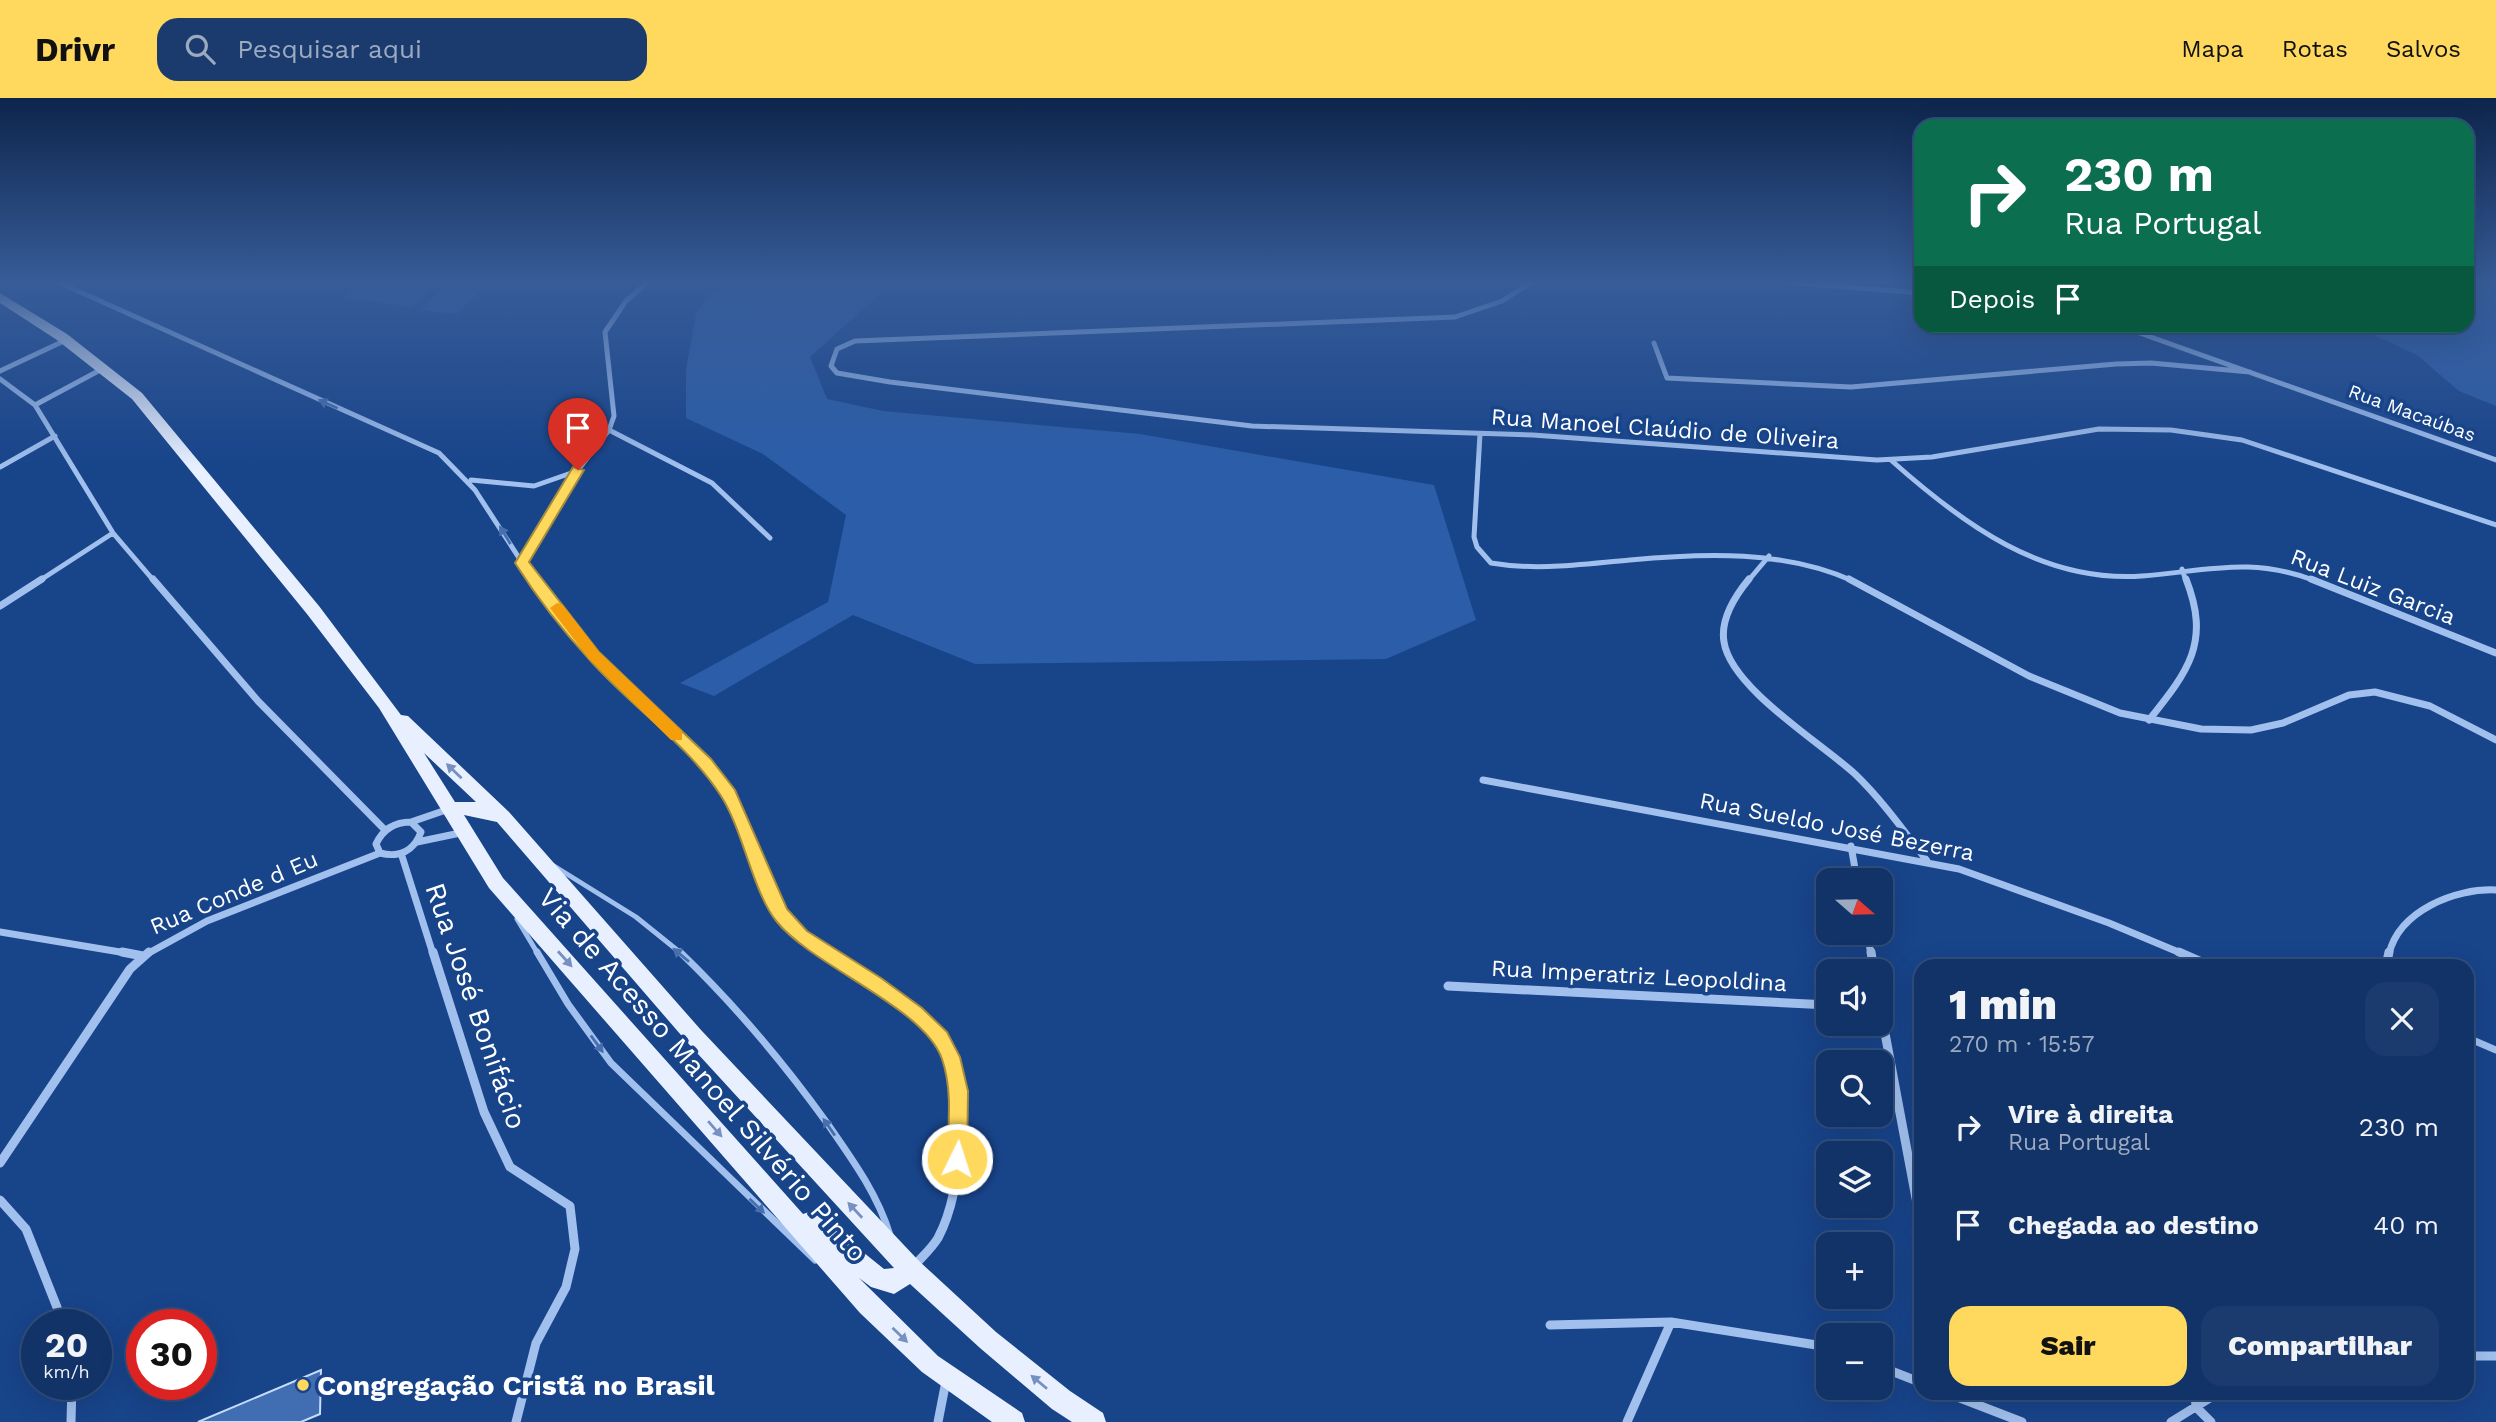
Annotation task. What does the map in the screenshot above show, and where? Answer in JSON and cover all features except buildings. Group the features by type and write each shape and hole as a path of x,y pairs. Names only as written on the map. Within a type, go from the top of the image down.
{"main road":[{"name":"Via de Acesso Manoel Silvério Pinto","path":"71,344 137,397 313,610 384,704 496,883 868,1305 947,1377 1013,1422"},
{"name":"Via de Acesso Manoel Silvério Pinto","path":"384,704 503,817 694,1036 911,1269 1061,1400 1094,1422"},
{"path":"450,809 471,808 503,817"},
{"path":"766,1187 879,1279 894,1282 911,1269"}],"street":[{"path":"0,371 58,344"},
{"path":"196,344 439,453 471,480 522,563 594,656 706,764 729,795 771,896 787,921 801,936 915,1014 941,1038 951,1057 959,1091 958,1150 951,1201 938,1237 911,1269"},
{"path":"522,563 578,470 610,430 614,416 606,344"},
{"name":"Rua Manoel Claúdio de Oliveira","path":"846,344 832,356 831,366 837,373 1252,426 1480,434 1892,460 2101,429 2204,433 2242,440 2496,525"},
{"path":"1654,344 1667,378 1802,386 1895,384 2116,364 2163,364 2250,372"},
{"name":"Rua Macaúbas","path":"2170,344 2496,460"},
{"path":"35,405 102,369"},
{"path":"0,379 35,405 113,533 251,693 385,830"},
{"path":"610,430 712,483 770,538"},
{"path":"1480,434 1474,537 1491,563 1505,566 1568,566 1724,554 1769,556 1835,574 1872,590 2042,684 2094,704 2149,720 2247,731 2280,725 2357,693 2406,698 2455,716 2496,740"},
{"path":"0,467 55,436"},
{"name":"Rua Luiz Garcia","path":"1892,460 1935,500 1982,535 2040,562 2101,575 2139,577 2222,563 2263,566 2301,575 2496,653"},
{"path":"471,480 534,486 578,470"},
{"path":"0,606 113,533"},
{"path":"1769,556 1738,592 1725,620 1724,645 1751,687 1854,774 1884,805 1927,861"},
{"path":"2149,720 2186,672 2197,645 2198,613 2182,569"},
{"name":"Rua Sueldo José Bezerra","path":"1483,780 1927,861 2007,884 2194,959"},
{"path":"450,809 411,822 398,823 385,830 376,844 380,853 401,853 417,842 465,832"},
{"path":"411,822 421,832 417,842"},
{"path":"1851,846 1855,868"},
{"name":"Rua Conde d Eu","path":"0,1163 130,969 143,956 178,935 235,910 380,853"},
{"name":"Rua José Bonifácio","path":"401,853 484,1112 510,1167 570,1206 575,1249 566,1287 536,1343 516,1422"},
{"path":"2388,959 2394,937 2432,904 2480,888 2496,890"},
{"path":"0,932 143,956"},
{"name":"Rua Imperatriz Leopoldina","path":"1448,986 1816,1004"},
{"path":"1886,1036 1914,1187"},
{"path":"0,1200 26,1229 59,1309"},
{"path":"1628,1422 1671,1322"},
{"path":"1550,1325 1671,1322 1816,1344"},
{"path":"2474,1356 2496,1356"},
{"path":"1893,1372 1914,1380"},
{"path":"938,1422 947,1377"},
{"path":"71,1422 72,1400"},
{"path":"1965,1400 2022,1422"},
{"path":"2196,1400 2196,1407 2211,1422"},
{"path":"2171,1422 2207,1400"}],"lane":[{"name":"Via de Acesso Manoel Silvério Pinto","path":"538,858 578,877 647,926 703,974 756,1031 821,1115 868,1182 885,1216 894,1251"},
{"name":"Via de Acesso Manoel Silvério Pinto","path":"496,883 568,1004 611,1063 793,1242 868,1305"},
{"path":"2474,1041 2496,1050"}],"shaded area":[{"path":"691,344 825,344 810,357 827,399 883,411 1140,434 1434,485 1476,620 1386,659 975,664 853,615 714,696 680,683 828,602 846,515 763,454 686,418 686,369"},
{"path":"2393,344 2496,344 2496,406 2459,391 2417,355"}],"slow traffic":[{"path":"557,608 594,656 677,736"}],"place":[{"name":"Congregação Cristã no Brasil","path":"303,1385"}],"route":[{"path":"578,470 522,563 594,656 706,764 729,795 780,914 801,936 874,983 941,1038 951,1057 959,1091 960,1138 957,1159"}]}
